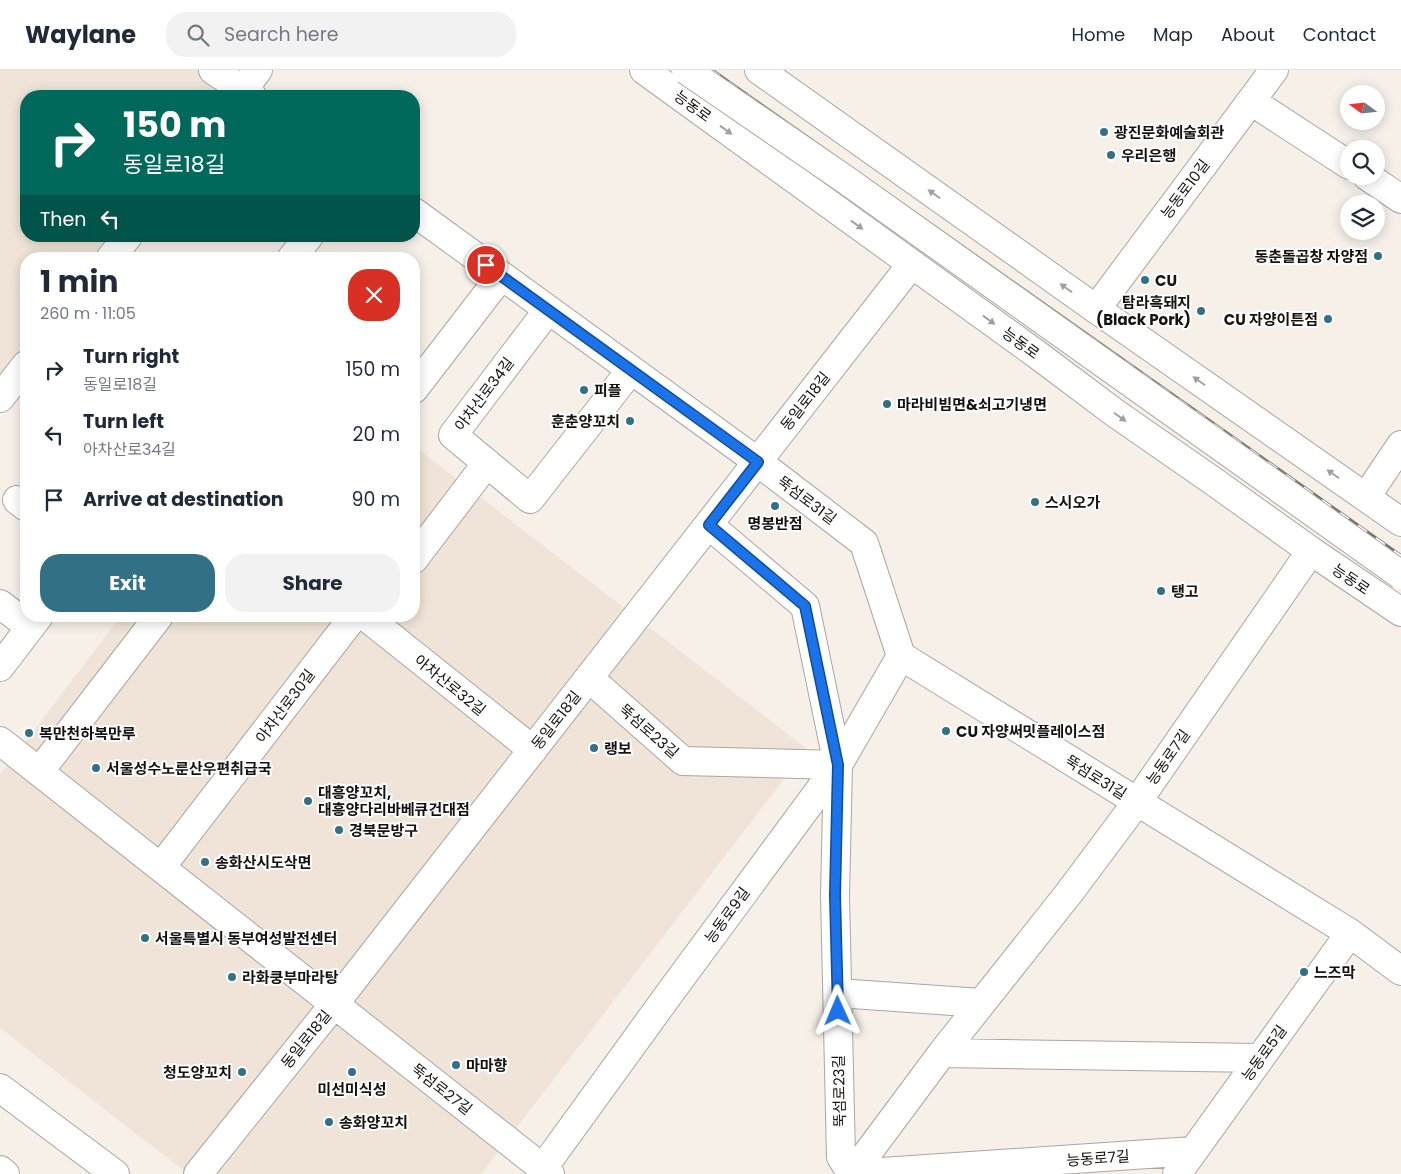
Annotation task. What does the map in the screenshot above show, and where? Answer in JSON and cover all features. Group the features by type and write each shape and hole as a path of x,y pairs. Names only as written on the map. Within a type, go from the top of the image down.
{"main road":[{"path":"213,70 248,88"},
{"name":"능동로","path":"644,70 1115,413 1214,481 1311,552 1401,612"},
{"path":"686,70 862,191 1401,576"},
{"path":"714,70 1401,558"},
{"path":"759,70 1401,522"},
{"name":"능동로10길","path":"1096,309 1274,70"},
{"path":"1251,101 1340,159"},
{"path":"1380,185 1401,199"},
{"path":"420,216 758,462"},
{"path":"115,252 123,242"},
{"path":"296,252 304,242"},
{"name":"동일로18길","path":"198,1174 335,1003 912,265"},
{"path":"420,381 501,276"},
{"name":"아차산로34길","path":"548,310 453,435 530,499 631,370"},
{"path":"0,398 20,373"},
{"path":"1366,497 1401,445"},
{"name":"뚝섬로31길","path":"758,462 864,543 901,656 1350,933 1401,971"},
{"path":"420,551 487,463"},
{"name":"뚝섬로23길","path":"709,525 805,606 838,765 835,895 841,1157 852,1174"},
{"name":"능동로7길","path":"852,1174 942,1053 1069,893 1137,802 1311,552"},
{"path":"0,604 20,615"},
{"path":"0,667 34,622"},
{"path":"39,772 154,622"},
{"name":"아차산로30길","path":"161,868 360,622"},
{"name":"아차산로32길","path":"370,622 533,750"},
{"name":"능동로9길","path":"547,1171 672,990 838,765 901,656"},
{"name":"뚝섬로23길","path":"589,678 684,761 838,765"},
{"path":"0,741 335,1003"},
{"name":"능동로5길","path":"1177,1174 1350,933"},
{"path":"838,993 981,1003"},
{"name":"뚝섬로27길","path":"335,1003 547,1171"},
{"path":"942,1053 1260,1058"},
{"path":"0,1088 86,1166 115,1174"},
{"name":"능동로7길","path":"852,1174 1194,1151"},
{"path":"0,1170 5,1174"}],"shaded area":[{"path":"0,70 244,70 229,90 20,90 20,242 112,242 104,252 20,252 20,361 0,387"},
{"path":"420,451 807,749 481,1174 188,1174 0,1028 0,775 116,622 420,622"}],"railway":[{"path":"688,70 1401,574"},
{"path":"710,70 1401,557"}],"place":[{"name":"광진문화예술회관","path":"1104,132"},
{"name":"우리은행","path":"1111,155"},
{"name":"동춘돌곱창 자양점","path":"1378,256"},
{"name":"CU","path":"1145,280"},
{"name":"탐라흑돼지 (Black Pork)","path":"1201,311"},
{"name":"CU 자양이튼점","path":"1328,319"},
{"name":"피플","path":"584,390"},
{"name":"마라비빔면&쇠고기냉면","path":"887,404"},
{"name":"훈춘양꼬치","path":"630,421"},
{"name":"스시오가","path":"1035,502"},
{"name":"명봉반점","path":"775,506"},
{"name":"탱고","path":"1161,591"},
{"name":"CU 자양써밋플레이스점","path":"946,731"},
{"name":"복만천하복만루","path":"29,733"},
{"name":"랭보","path":"594,748"},
{"name":"서울성수노룬산우편취급국","path":"96,768"},
{"name":"대흥양꼬치, 대흥양다리바베큐건대점","path":"308,801"},
{"name":"경북문방구","path":"339,830"},
{"name":"송화산시도삭면","path":"205,862"},
{"name":"서울특별시 동부여성발전센터","path":"145,938"},
{"name":"느즈막","path":"1304,972"},
{"name":"라화쿵부마라탕","path":"232,977"},
{"name":"마마향","path":"456,1065"},
{"name":"청도양꼬치","path":"242,1072"},
{"name":"미선미식성","path":"352,1072"},
{"name":"송화양꼬치","path":"329,1122"}],"route":[{"path":"486,265 758,462 709,525 805,606 838,765 835,895 838,1011"}]}
